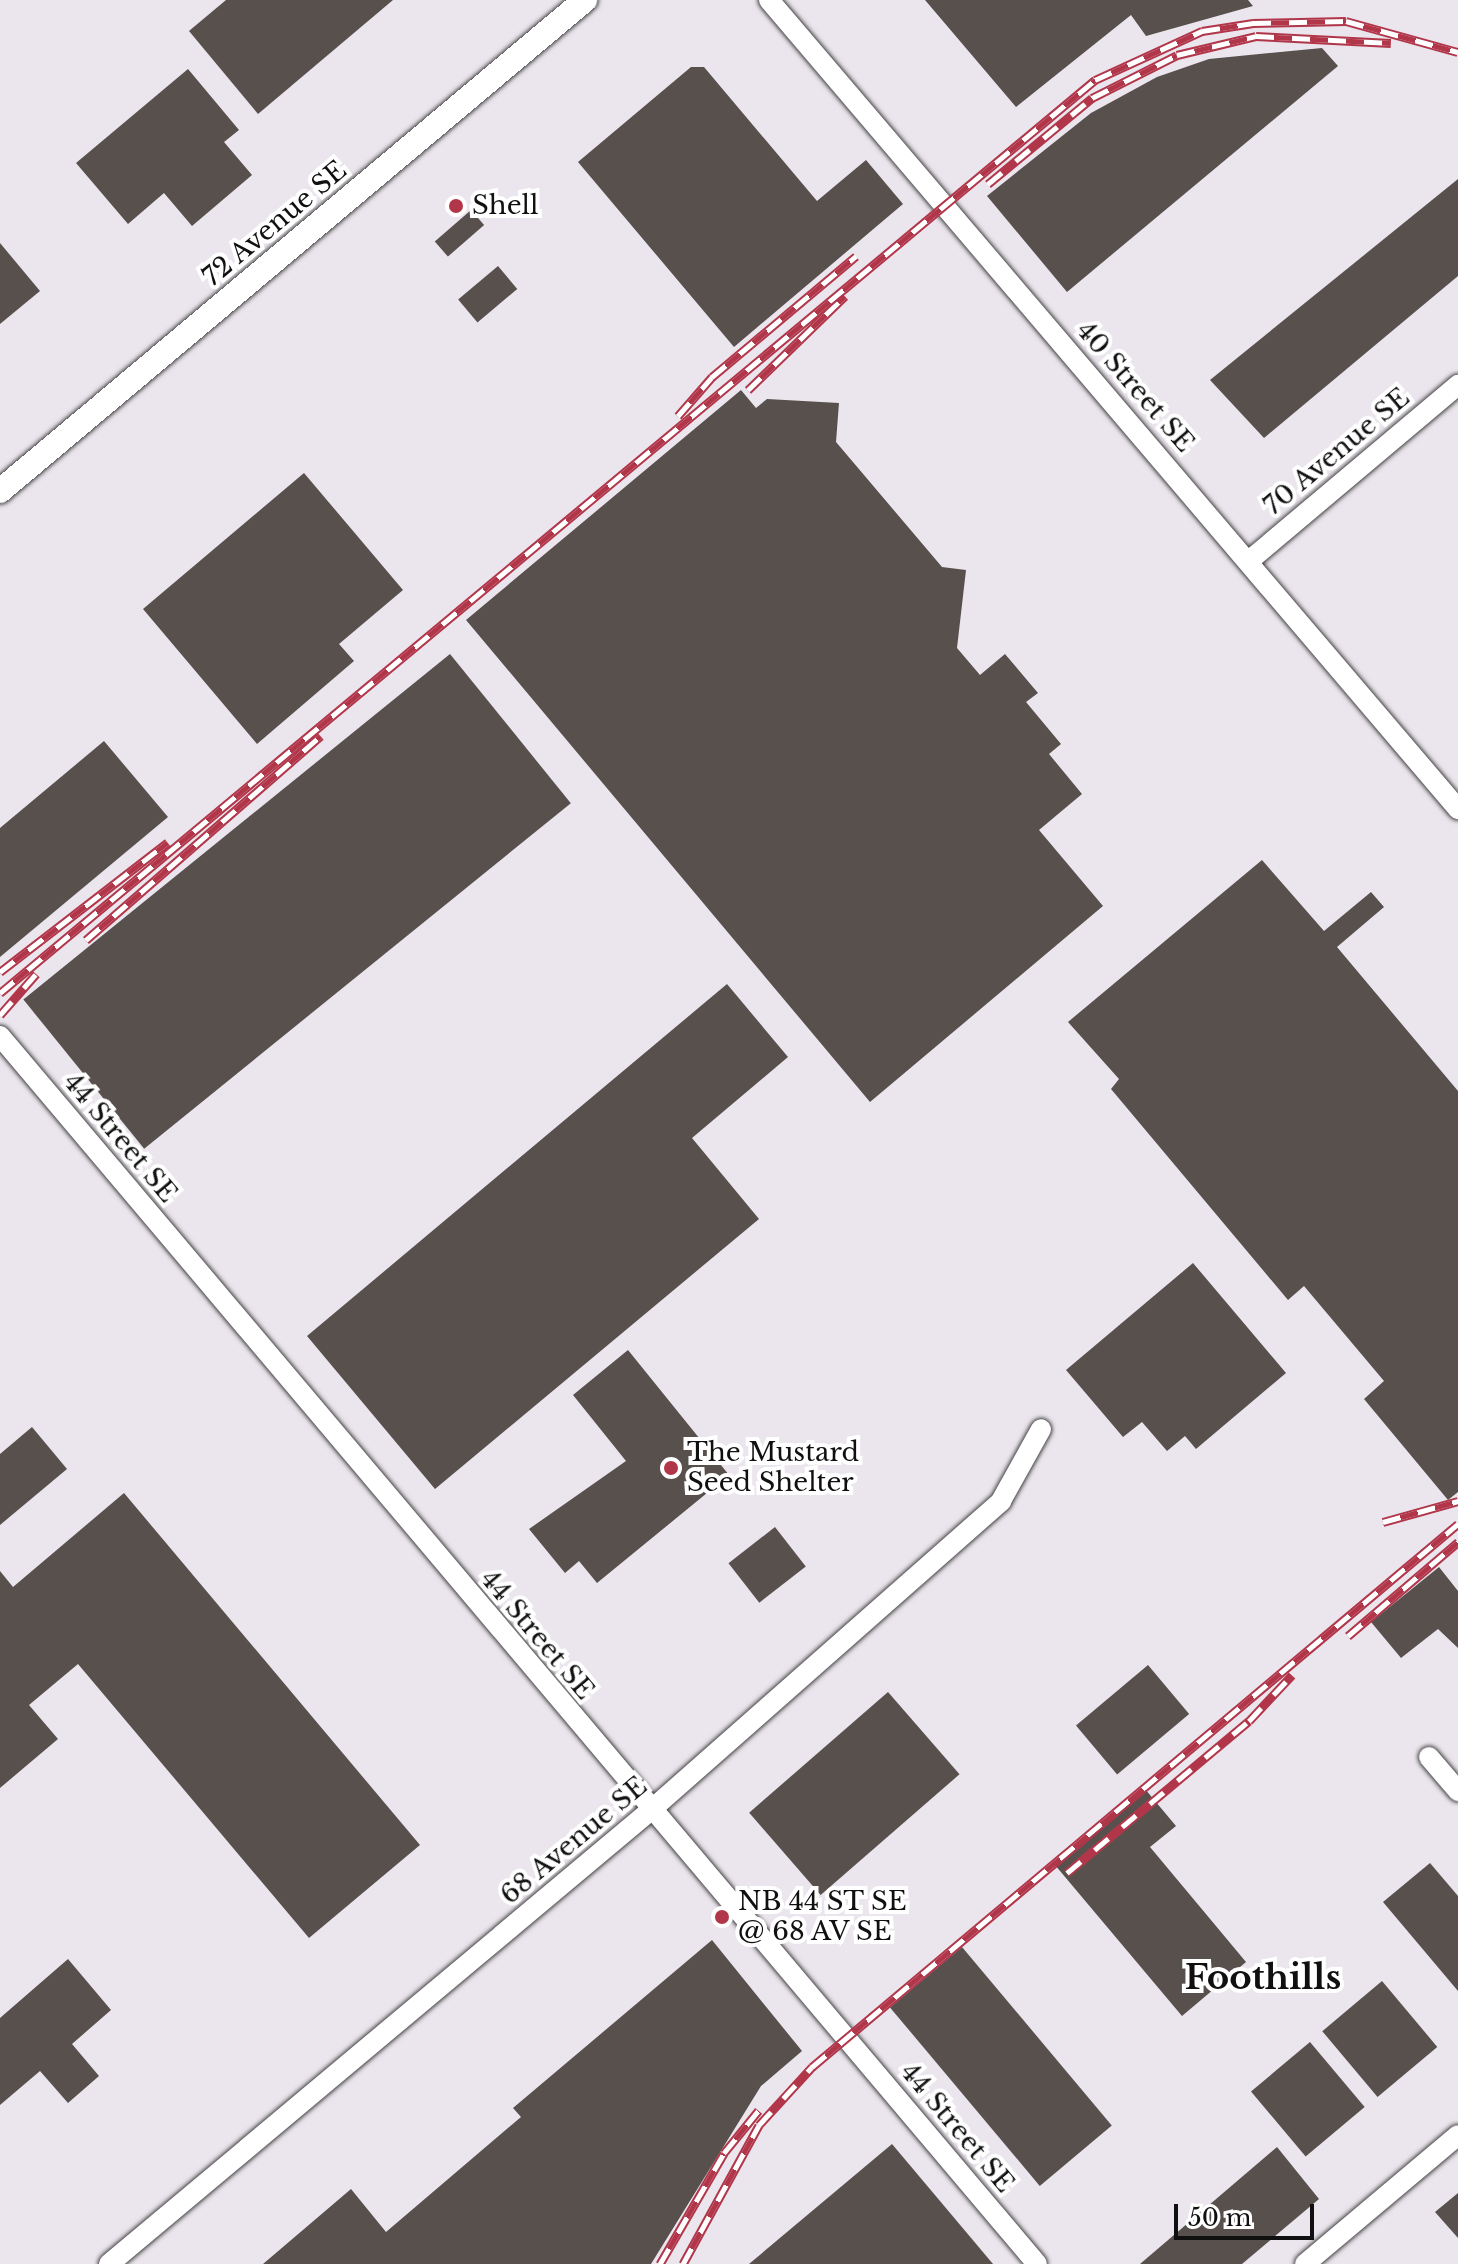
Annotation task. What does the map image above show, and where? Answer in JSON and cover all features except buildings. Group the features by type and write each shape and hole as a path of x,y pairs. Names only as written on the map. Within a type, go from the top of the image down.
{"street":[{"name":"72 Avenue SE","path":"0,491 585,0"},
{"name":"40 Street SE","path":"769,0 1250,560 1458,809"},
{"name":"70 Avenue SE","path":"1250,560 1458,385"},
{"name":"44 Street SE","path":"0,1036 1037,2264"},
{"name":"68 Avenue SE","path":"109,2264 651,1810 1001,1501 1041,1429"},
{"path":"1429,1757 1458,1791"},
{"path":"1305,2264 1458,2135"}],"shaded area":[{"path":"0,0 1458,0 1458,2264 0,2264"}],"railway":[{"path":"0,993 1095,80 1202,31 1253,23 1346,21 1458,52"},
{"path":"988,184 1092,98 1177,55 1256,36 1391,43"},
{"path":"678,416 712,377 856,256"},
{"path":"748,390 845,296"},
{"path":"86,940 321,736"},
{"path":"0,972 168,842"},
{"path":"0,1015 36,974"},
{"path":"1383,1522 1458,1501"},
{"path":"683,2264 759,2125 812,2067 1458,1524"},
{"path":"1348,1636 1458,1542"},
{"path":"1067,1873 1249,1721 1292,1675"},
{"path":"660,2264 724,2153 759,2110"}],"place":[{"name":"Shell","path":"456,206"},
{"name":"The Mustard Seed Shelter","path":"671,1468"},
{"name":"NB 44 ST SE @ 68 AV SE","path":"722,1917"}],"district":[{"name":"Foothills","path":"1263,1978"}]}
